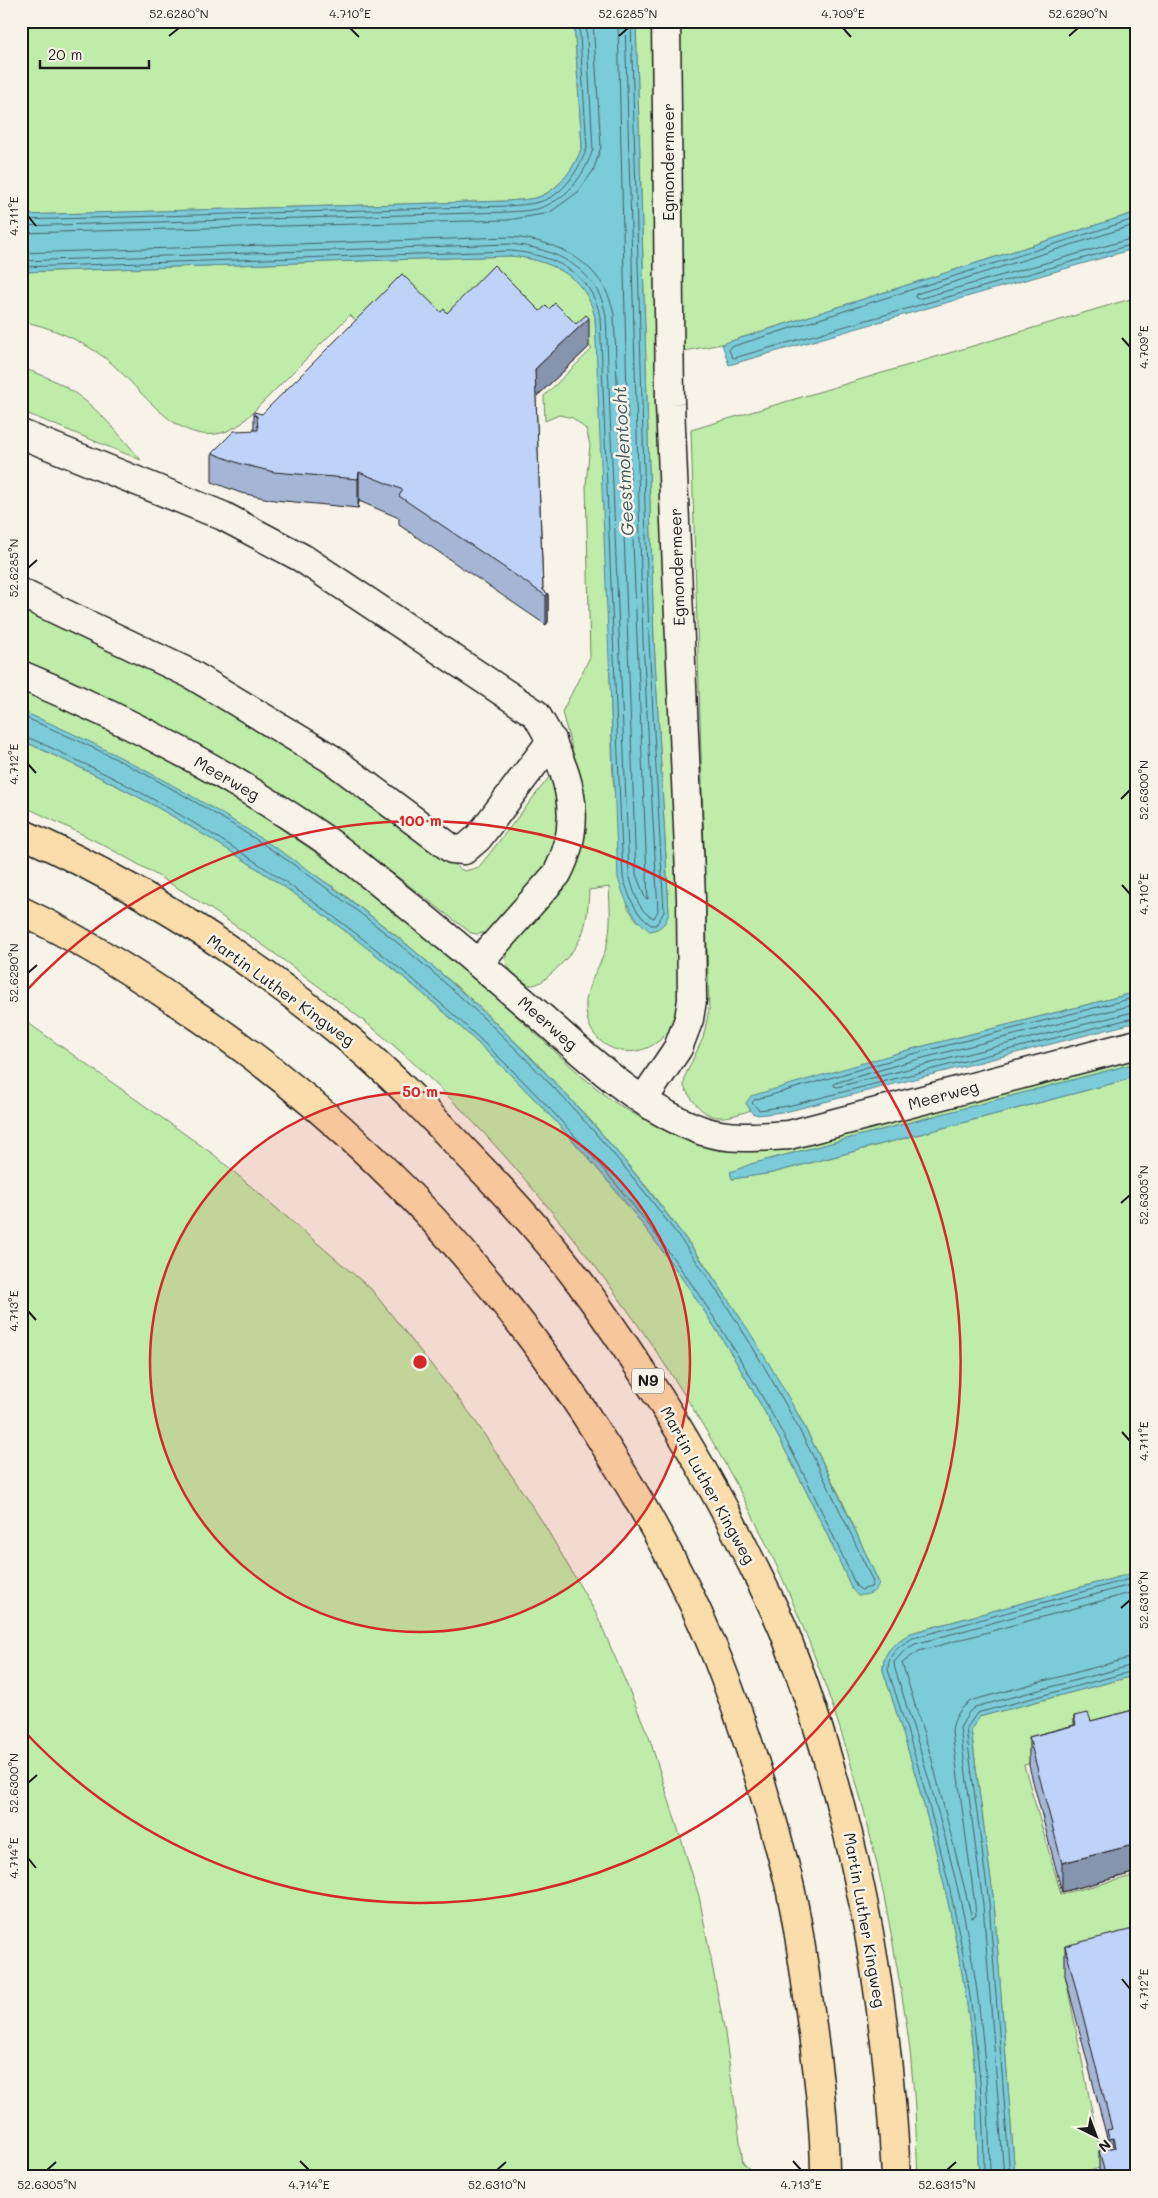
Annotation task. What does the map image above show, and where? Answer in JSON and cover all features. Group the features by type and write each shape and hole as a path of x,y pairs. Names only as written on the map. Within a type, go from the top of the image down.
{"highway":[{"name":"Martin Luther Kingweg","path":"21,833 137,892 188,922 288,991 359,1048 414,1097 526,1218 579,1282 628,1350 691,1448 721,1502 774,1608 804,1687 846,1822 869,1925 888,2058 896,2177"},
{"path":"21,911 115,961 213,1026 308,1100 410,1195 447,1233 508,1304 580,1404 633,1490 677,1571 717,1658 753,1756 785,1867 802,1957 819,2077 825,2177"}],"street":[{"name":"Egmondermeer","path":"643,1100 678,1048 689,1019 692,1000 691,898 670,404 666,21"},
{"path":"21,434 223,516 302,558 536,714 552,740 571,798 573,818 566,857 557,874 478,963"},
{"path":"21,593 189,673 330,758 452,848 464,850 478,838 552,740"},
{"name":"Meerweg","path":"21,675 68,695 178,750 253,793 328,842 478,963 595,1064 643,1100 682,1122 705,1132 742,1136 789,1135 1137,1044"}],"green space":[{"path":"21,21 574,21 582,147 571,169 554,188 539,197 528,199 21,215"},
{"path":"636,21 659,21 682,998 673,1023 664,1036 653,1045 641,1050 628,1052 616,1050 604,1044 595,1035 589,1024 586,1009 587,993 608,940 610,918 609,887 589,890 585,927 577,945 571,954 542,982 529,985 524,982 508,967 506,957 507,951 567,881 580,779 562,712 590,657 586,484 590,445 586,429 573,418 559,415 545,421 544,396 592,349 584,340 446,336 366,330 350,315 242,423 221,433 202,434 183,428 166,417 120,371 96,351 65,335 21,321 21,272 510,256 538,261 563,272 574,280 590,302 595,317 606,534 613,779 628,908 638,922 669,913 654,641"},
{"path":"677,21 1137,21 1137,212 722,344 678,352"},
{"path":"1137,297 1137,992 908,1050 746,1103 751,1110 739,1114 719,1117 704,1112 684,1087 685,1076 703,1038 709,1010 691,430"},
{"path":"21,368 59,383 75,393 102,416 141,460 21,411"},
{"path":"21,604 120,648 261,727 394,817 460,869 465,871 479,867 550,776 553,776 561,813 558,843 543,873 491,932 471,933 352,842 239,769 157,722 73,681 21,659"},
{"path":"21,689 137,745 235,797 344,872 431,938 584,1078 611,1100 639,1117 681,1138 725,1149 1137,1052 1137,1063 751,1164 732,1179 772,1173 1137,1077 1137,1572 911,1633 891,1648 885,1657 884,1663 883,1670 935,1846 955,1935 972,2045 979,2177 918,2177 913,2086 904,2008 873,1847 848,1754 817,1663 781,1576 739,1490 692,1407 639,1326 580,1247 506,1157 445,1093 383,1036 261,944 186,893 107,847 21,805 21,740 137,796 257,868 337,925 413,986 486,1051 555,1121 619,1195 678,1273 732,1355 765,1412 810,1499 852,1589 879,1583 840,1496 799,1416 753,1338 704,1263 650,1191 592,1122 532,1058 469,997 403,941 334,887 21,711"},
{"path":"21,1018 213,1154 371,1289 472,1416 542,1521 597,1615 649,1737 699,1896 725,2033 743,2163 758,2177 21,2177"},
{"path":"1137,1675 1137,1736 1024,1765 1061,1894 1137,1875 1137,1956 1065,1974 1103,2167 1070,2177 1015,2177 994,1903 971,1730 978,1717"}],"water":[{"name":"Geestmolentocht","path":"574,21 636,21 654,641 669,913 662,925 650,931 633,914 623,894 618,878 595,317 590,302 574,280 563,272 538,261 510,256 21,272 21,215 508,201 539,197 554,188 566,176 582,147"},
{"path":"1137,212 1137,248 729,365 722,344"},
{"path":"21,711 54,725 152,774 242,826 328,884 410,948 488,1016 562,1090 630,1168 694,1250 752,1336 788,1396 835,1488 879,1583 873,1591 858,1596 852,1589 810,1499 765,1412 732,1355 678,1273 619,1195 555,1121 486,1051 413,986 337,925 257,868 174,817 118,786 21,740"},
{"path":"1137,992 1137,1022 789,1111 758,1115 752,1113 746,1103 751,1096 908,1050"},
{"path":"1137,1063 1137,1077 772,1173 732,1179 730,1172 751,1164"},
{"path":"1137,1572 1137,1675 979,1717 971,1730 994,1903 1015,2177 979,2177 972,2045 955,1935 935,1846 883,1670 885,1657 891,1648 911,1633"}],"building":[{"path":"494,265 540,311 546,306 549,309 555,303 576,324 586,315 589,318 535,369 543,590 548,594 546,596 399,496 403,490 359,472 358,479 274,472 241,464 212,453 234,431 258,430 257,416 254,415 254,412 262,414 402,274 441,312 444,309 447,313"},
{"path":"1137,1709 1137,1844 1062,1863 1029,1737 1076,1725 1074,1716 1088,1713 1091,1721"},
{"path":"1137,1928 1137,2177 1106,2177 1099,2151 1116,2147 1114,2138 1109,2139 1107,2130 1112,2129 1065,1946"}]}
